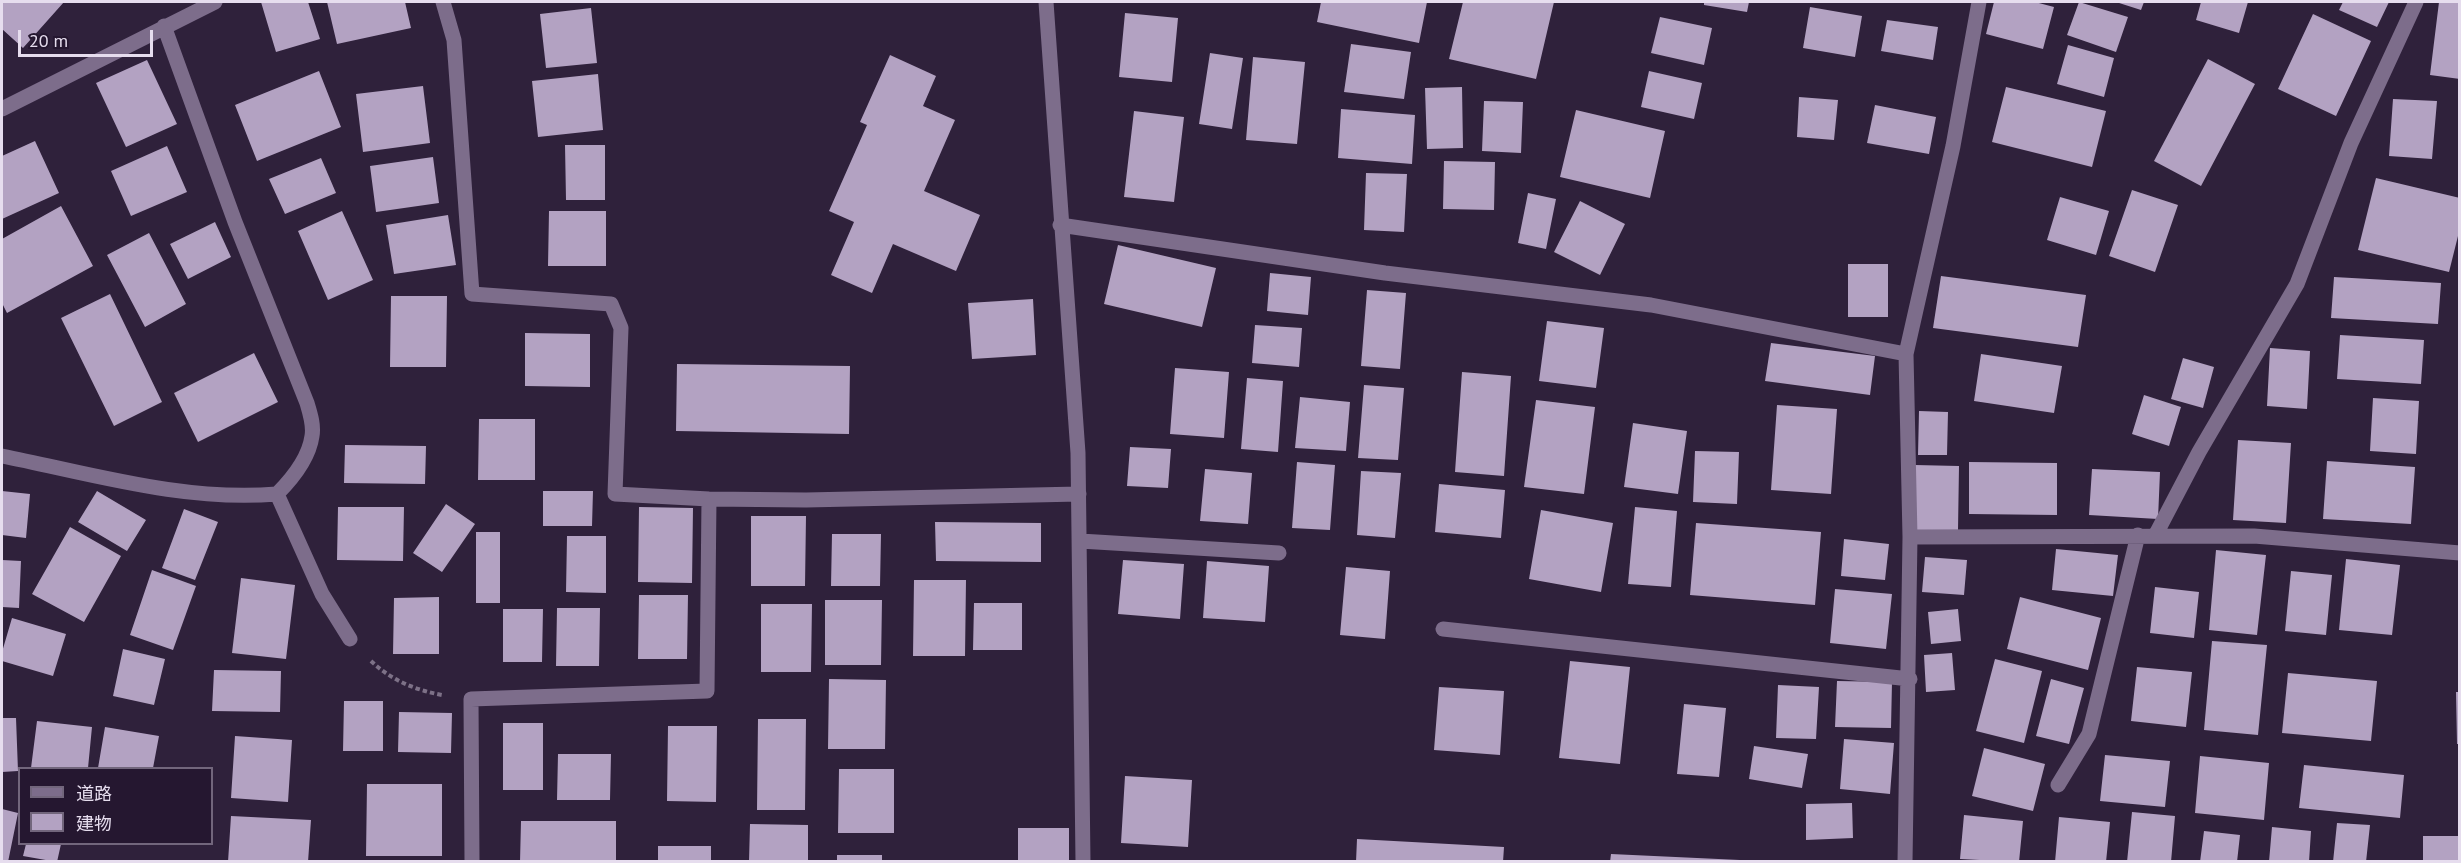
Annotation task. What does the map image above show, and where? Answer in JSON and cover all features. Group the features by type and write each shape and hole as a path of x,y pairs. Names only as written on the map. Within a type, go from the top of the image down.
{"street":[{"path":"2,109 215,2"},
{"path":"443,2 454,40 472,294 611,304 621,328 615,494 709,499 806,500 1079,494"},
{"path":"1046,2 1060,225 1078,453 1083,861"},
{"path":"1905,861 1910,678 1906,354 1953,146 1979,2"},
{"path":"2155,536 2199,452 2297,284 2351,143 2416,2"},
{"path":"2,456 178,492 244,497 277,494 294,477 312,437 311,419 164,26"},
{"path":"1060,225 1385,273 1651,305 1906,354"},
{"path":"277,494 322,594 350,639"},
{"path":"472,861 471,699 708,691 709,499"},
{"path":"2058,785 2089,734 2128,586 2138,536"},
{"path":"1910,537 2254,536 2460,553"},
{"path":"1080,541 1279,553"},
{"path":"1443,629 1910,678"}],"path":[{"path":"350,639 374,664 393,679 433,693 471,699"}],"building":[{"path":"2,2 64,2 23,48 2,29"},
{"path":"261,2 308,2 320,39 276,52"},
{"path":"327,2 405,2 411,28 337,44"},
{"path":"1321,2 1427,2 1419,43 1317,22"},
{"path":"1463,2 1554,2 1536,79 1449,59"},
{"path":"1704,2 1749,2 1747,12 1704,5"},
{"path":"1994,2 2035,2 2054,7 2043,49 1986,34"},
{"path":"2079,2 2128,17 2116,52 2067,35"},
{"path":"2116,2 2144,2 2141,10"},
{"path":"2201,2 2248,2 2239,33 2196,20"},
{"path":"2343,2 2389,2 2377,27 2339,10"},
{"path":"2439,2 2460,2 2460,79 2430,75"},
{"path":"1810,7 1862,16 1855,57 1803,48"},
{"path":"591,8 597,63 546,68 540,14"},
{"path":"1125,13 1178,18 1172,82 1119,77"},
{"path":"2313,14 2371,41 2336,116 2278,89"},
{"path":"1660,17 1712,28 1704,65 1651,53"},
{"path":"1887,20 1938,27 1933,60 1881,51"},
{"path":"1351,44 1411,52 1404,99 1344,92"},
{"path":"2068,45 2114,58 2104,97 2057,84"},
{"path":"1210,53 1243,58 1232,129 1199,124"},
{"path":"890,55 936,76 923,106 955,120 924,191 980,215 956,271 893,244 872,293 831,275 854,222 829,211 867,125 860,122"},
{"path":"1253,57 1305,62 1297,144 1246,140"},
{"path":"2208,59 2255,84 2201,186 2154,161"},
{"path":"147,60 177,124 126,147 96,83"},
{"path":"319,71 341,127 257,161 235,105"},
{"path":"1649,71 1702,83 1694,119 1641,107"},
{"path":"598,74 603,130 538,137 532,81"},
{"path":"423,86 430,143 363,152 356,94"},
{"path":"1462,87 1463,148 1427,149 1425,88"},
{"path":"2006,87 2106,111 2092,167 1992,142"},
{"path":"1799,97 1838,100 1834,140 1797,137"},
{"path":"2393,99 2437,101 2432,159 2389,156"},
{"path":"1484,101 1523,102 1521,153 1482,151"},
{"path":"1875,105 1936,117 1929,154 1867,143"},
{"path":"1341,109 1415,115 1412,164 1338,158"},
{"path":"1576,110 1665,131 1650,198 1560,177"},
{"path":"1134,111 1184,117 1174,202 1124,197"},
{"path":"35,141 59,193 2,219 2,156"},
{"path":"565,145 605,145 605,200 566,200"},
{"path":"167,146 187,192 131,216 111,171"},
{"path":"433,157 439,203 376,212 370,166"},
{"path":"321,158 336,193 285,214 269,179"},
{"path":"1444,161 1495,162 1494,210 1443,209"},
{"path":"1366,173 1407,174 1404,232 1364,230"},
{"path":"2376,178 2460,198 2460,228 2449,272 2358,250"},
{"path":"2132,190 2178,205 2155,272 2109,256"},
{"path":"1528,193 1556,199 1546,249 1518,243"},
{"path":"2060,197 2109,211 2096,255 2047,240"},
{"path":"1580,201 1625,224 1600,275 1554,252"},
{"path":"61,206 93,266 7,313 2,303 2,239"},
{"path":"342,211 373,280 328,300 298,231"},
{"path":"549,211 606,211 606,266 548,266"},
{"path":"448,215 456,265 394,274 386,225"},
{"path":"215,222 231,257 188,279 170,244"},
{"path":"149,233 186,304 145,327 107,255"},
{"path":"1118,245 1216,268 1202,327 1104,304"},
{"path":"1848,264 1888,264 1888,317 1848,317"},
{"path":"1270,273 1311,277 1308,315 1267,311"},
{"path":"1941,276 2086,295 2078,347 1933,328"},
{"path":"2334,277 2441,283 2438,324 2331,318"},
{"path":"1367,290 1406,293 1400,369 1361,366"},
{"path":"110,294 162,402 114,426 61,318"},
{"path":"391,296 447,296 446,367 390,367"},
{"path":"1033,299 1036,355 972,359 968,303"},
{"path":"1547,321 1604,328 1596,388 1539,381"},
{"path":"1255,325 1302,328 1299,367 1252,363"},
{"path":"525,333 590,334 590,387 525,386"},
{"path":"2340,335 2424,340 2421,384 2337,379"},
{"path":"1771,343 1875,356 1870,395 1765,381"},
{"path":"2270,348 2310,351 2307,409 2267,406"},
{"path":"254,353 278,402 198,442 174,393"},
{"path":"1981,354 2062,366 2054,413 1974,401"},
{"path":"2183,358 2214,367 2203,408 2171,399"},
{"path":"677,364 850,366 849,434 676,431"},
{"path":"1175,368 1229,372 1224,438 1170,434"},
{"path":"1462,372 1511,376 1504,476 1455,472"},
{"path":"1247,378 1283,381 1278,452 1241,449"},
{"path":"1364,385 1404,388 1398,460 1358,458"},
{"path":"2144,395 2181,407 2169,446 2132,434"},
{"path":"1300,397 1350,402 1346,451 1295,448"},
{"path":"2373,398 2419,401 2416,454 2370,451"},
{"path":"1536,400 1595,407 1584,494 1524,487"},
{"path":"1777,405 1837,409 1831,494 1771,490"},
{"path":"1919,411 1948,412 1947,455 1918,455"},
{"path":"479,419 535,419 535,480 478,480"},
{"path":"1633,423 1687,431 1678,494 1624,487"},
{"path":"2238,440 2291,443 2286,523 2233,520"},
{"path":"345,445 426,446 425,484 344,483"},
{"path":"1130,447 1171,449 1168,488 1127,486"},
{"path":"1695,451 1739,452 1737,504 1693,502"},
{"path":"2327,461 2415,467 2411,524 2323,519"},
{"path":"1297,462 1335,465 1330,530 1292,528"},
{"path":"1969,462 2057,463 2057,515 1969,514"},
{"path":"1915,465 1959,466 1958,530 1915,530"},
{"path":"1205,469 1252,473 1248,524 1200,521"},
{"path":"2092,469 2160,472 2158,519 2089,515"},
{"path":"1361,471 1401,473 1395,538 1357,535"},
{"path":"1439,484 1505,490 1501,538 1435,532"},
{"path":"2,491 30,494 26,538 2,535"},
{"path":"97,491 146,520 127,551 78,522"},
{"path":"543,491 593,491 592,526 543,526"},
{"path":"446,504 475,524 442,572 413,553"},
{"path":"338,507 404,507 403,561 337,560"},
{"path":"639,507 693,508 692,583 638,582"},
{"path":"1635,507 1677,511 1671,587 1628,584"},
{"path":"184,509 218,522 195,580 162,568"},
{"path":"1541,510 1613,523 1601,592 1529,579"},
{"path":"751,516 806,516 805,586 751,586"},
{"path":"935,522 1041,523 1041,562 936,561"},
{"path":"1696,523 1821,532 1815,605 1690,595"},
{"path":"70,527 121,556 84,622 32,594"},
{"path":"476,532 500,532 500,603 476,603"},
{"path":"832,534 881,534 880,586 831,586"},
{"path":"567,536 606,536 606,593 566,592"},
{"path":"1844,539 1889,544 1885,580 1841,576"},
{"path":"2056,549 2118,555 2113,596 2052,590"},
{"path":"2216,550 2266,555 2257,635 2209,630"},
{"path":"1925,557 1967,560 1964,595 1922,592"},
{"path":"2346,559 2400,565 2392,635 2339,630"},
{"path":"2,560 21,561 19,608 2,607"},
{"path":"1123,560 1184,564 1180,619 1118,614"},
{"path":"1207,561 1269,566 1265,622 1203,618"},
{"path":"1346,567 1390,571 1385,639 1340,635"},
{"path":"152,570 196,586 173,650 130,635"},
{"path":"2291,571 2332,575 2326,635 2285,631"},
{"path":"241,578 295,585 286,659 232,653"},
{"path":"914,580 966,580 965,656 913,656"},
{"path":"2155,587 2199,592 2194,638 2150,633"},
{"path":"1835,589 1892,594 1886,649 1830,643"},
{"path":"639,595 688,595 687,659 638,659"},
{"path":"439,597 439,654 393,654 394,598"},
{"path":"2020,597 2101,618 2088,670 2007,649"},
{"path":"825,600 882,600 881,665 825,665"},
{"path":"974,603 1022,603 1022,650 973,650"},
{"path":"761,604 812,604 811,672 761,672"},
{"path":"557,608 600,608 599,666 556,666"},
{"path":"503,609 543,609 542,662 503,662"},
{"path":"1958,609 1961,641 1931,644 1928,612"},
{"path":"12,618 66,634 53,676 2,661 2,652"},
{"path":"2212,641 2267,645 2258,735 2204,730"},
{"path":"123,649 165,659 154,705 113,696"},
{"path":"1952,653 1955,690 1926,692 1924,655"},
{"path":"1995,659 2042,671 2024,743 1976,731"},
{"path":"1570,661 1630,667 1620,764 1559,758"},
{"path":"2137,667 2192,672 2186,727 2131,721"},
{"path":"214,670 281,671 280,712 212,711"},
{"path":"2288,673 2377,681 2371,741 2282,733"},
{"path":"829,679 886,680 885,749 828,749"},
{"path":"2051,679 2084,688 2069,744 2036,736"},
{"path":"1837,681 1892,682 1891,728 1835,727"},
{"path":"1778,685 1819,687 1816,739 1776,738"},
{"path":"1439,687 1504,691 1500,755 1434,750"},
{"path":"2456,692 2460,692 2460,744 2457,744"},
{"path":"344,701 383,701 383,751 343,751"},
{"path":"1684,704 1726,708 1719,777 1677,774"},
{"path":"399,712 452,713 451,753 398,752"},
{"path":"2,718 16,718 18,771 2,772"},
{"path":"758,719 806,719 805,810 757,810"},
{"path":"37,721 92,727 88,767 31,767"},
{"path":"503,723 543,723 543,790 503,790"},
{"path":"668,726 717,726 716,802 667,801"},
{"path":"105,727 159,736 153,767 98,767"},
{"path":"235,736 292,740 288,802 231,798"},
{"path":"1844,739 1894,743 1890,794 1840,789"},
{"path":"1754,746 1808,754 1802,788 1749,779"},
{"path":"1984,748 2045,764 2033,811 1972,796"},
{"path":"558,754 611,754 610,800 557,800"},
{"path":"2105,755 2170,761 2165,807 2100,801"},
{"path":"2200,756 2269,763 2264,820 2195,813"},
{"path":"2304,765 2404,775 2400,818 2299,808"},
{"path":"839,769 894,769 894,833 838,833"},
{"path":"1125,776 1192,780 1188,847 1121,843"},
{"path":"367,784 442,784 442,856 366,856"},
{"path":"1852,803 1853,838 1806,840 1806,804"},
{"path":"2,809 18,813 8,862 2,862"},
{"path":"2132,812 2175,816 2171,862 2127,862"},
{"path":"1964,815 2023,821 2019,862 1960,859"},
{"path":"231,816 311,820 308,862 228,862"},
{"path":"2059,817 2110,822 2106,862 2055,862"},
{"path":"521,821 616,821 616,862 520,862"},
{"path":"2337,823 2370,825 2366,862 2333,862"},
{"path":"750,824 808,825 808,862 749,862"},
{"path":"2272,827 2311,831 2309,862 2269,862"},
{"path":"1018,828 1069,828 1069,862 1018,862"},
{"path":"2204,831 2240,835 2237,862 2200,862"},
{"path":"2423,836 2460,836 2460,862 2423,862"},
{"path":"1357,839 1504,847 1503,862 1356,862"},
{"path":"26,845 61,845 57,862 23,856"},
{"path":"658,846 711,846 711,862 658,862"},
{"path":"1611,854 1740,860 1740,862 1610,862"},
{"path":"837,855 882,855 882,862 837,862"}]}
